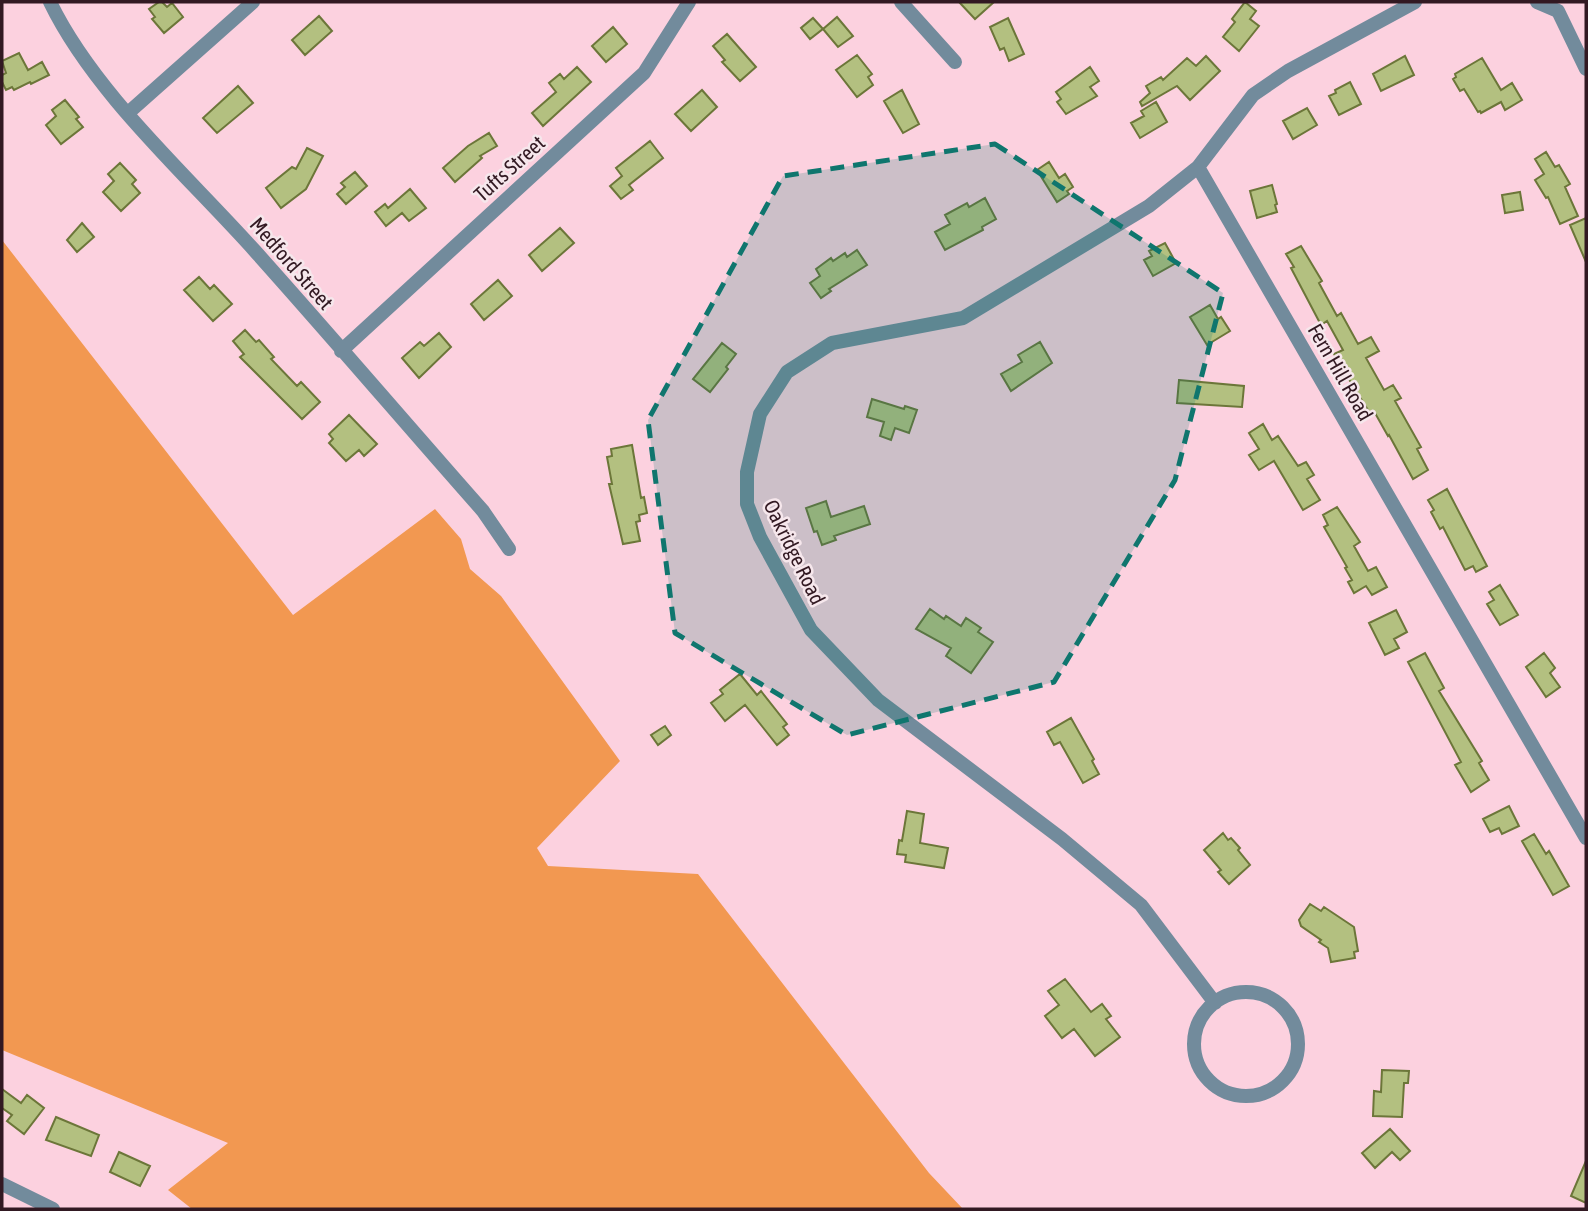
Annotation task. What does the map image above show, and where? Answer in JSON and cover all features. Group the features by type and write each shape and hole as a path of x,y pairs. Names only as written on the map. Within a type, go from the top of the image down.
{"street":[{"name":"Medford Street","path":"50,2 60,23 94,72 128,113 256,252 483,511 509,549"},
{"path":"128,113 253,2"},
{"name":"Tufts Street","path":"341,351 644,73 689,2"},
{"path":"901,2 955,62"},
{"path":"1198,167 1253,94 1287,71 1375,26 1415,2"},
{"path":"1537,2 1559,6 1586,69"},
{"name":"Fern Hill Road","path":"1198,167 1586,838"},
{"name":"Oakridge Road","path":"1198,167 1149,206 963,318 832,342 787,372 760,414 747,472 747,504 760,537 811,630 878,699 1062,839 1142,905 1215,1003"},
{"path":"1254,993 1276,1001 1289,1014 1297,1030 1298,1053 1292,1070 1278,1085 1260,1094 1238,1095 1216,1086 1203,1073 1196,1056 1196,1032 1203,1016 1215,1003 1231,994 1254,993"},
{"path":"2,1184 48,1208"}],"highlighted area":[{"path":"995,144 1223,293 1175,480 1054,682 847,735 675,633 648,420 783,176"}],"shaded area":[{"path":"2,240 293,615 435,509 461,539 470,569 501,596 620,761 537,848 548,866 698,874 929,1173 963,1209 192,1209 168,1190 228,1143 2,1050"}],"building":[{"path":"159,2 167,7 172,3 183,17 164,33 152,19 155,17 149,9"},
{"path":"959,2 994,2 975,19"},
{"path":"1245,2 1256,11 1250,19 1259,26 1239,51 1223,37 1235,22 1232,19"},
{"path":"319,16 332,31 305,55 292,40"},
{"path":"837,17 853,36 838,47 823,29"},
{"path":"813,18 823,29 810,39 801,28"},
{"path":"1008,18 1024,54 1009,61 1004,48 1000,50 990,27"},
{"path":"613,27 627,44 606,62 592,46"},
{"path":"727,34 756,67 740,81 722,62 725,60 713,46"},
{"path":"19,53 28,70 42,62 49,75 14,90 12,87 6,90 2,82 2,75 6,73 2,61"},
{"path":"857,55 872,74 868,77 873,85 857,97 836,70"},
{"path":"1206,56 1220,71 1190,100 1177,86 1142,106 1140,102 1150,93 1146,86 1161,77 1163,80 1187,58 1196,66"},
{"path":"1405,56 1414,75 1381,91 1373,74"},
{"path":"1482,58 1501,90 1512,83 1522,100 1505,110 1501,102 1481,113 1478,112 1464,89 1460,91 1453,79 1455,74"},
{"path":"577,67 591,82 543,126 532,113 556,92 549,83 560,74 564,79"},
{"path":"1090,67 1099,81 1090,87 1097,96 1066,114 1057,102 1061,99 1056,92"},
{"path":"1350,82 1361,104 1339,115 1329,96"},
{"path":"238,86 253,103 217,133 203,118"},
{"path":"702,90 717,107 691,131 675,114"},
{"path":"902,90 919,124 903,133 884,101"},
{"path":"65,100 79,117 76,119 83,127 61,144 46,125 56,116 52,110"},
{"path":"1156,102 1167,122 1140,138 1131,123 1144,116 1141,111"},
{"path":"1307,108 1317,125 1293,139 1283,121"},
{"path":"489,133 497,146 480,156 482,158 455,182 443,168 468,146"},
{"path":"650,141 663,158 629,185 633,190 621,199 610,186 622,176 616,168"},
{"path":"307,148 323,156 306,189 281,208 266,188 292,167 296,169"},
{"path":"1546,152 1555,167 1559,165 1570,184 1565,187 1578,216 1560,224 1548,197 1546,198 1535,180 1544,174 1535,159"},
{"path":"1049,162 1059,178 1065,174 1073,187 1067,191 1069,194 1057,202 1037,170"},
{"path":"120,163 136,180 132,184 140,193 121,211 103,192 114,181 108,174"},
{"path":"355,172 367,186 346,204 337,194 345,187 341,183"},
{"path":"1272,185 1277,212 1257,218 1250,191"},
{"path":"410,189 426,208 409,221 402,213 386,226 375,212 385,204 388,208"},
{"path":"1520,192 1523,210 1505,213 1502,195"},
{"path":"985,198 996,219 982,227 983,230 945,250 935,232 950,224 945,215 967,203 969,207"},
{"path":"1586,218 1586,262 1570,225"},
{"path":"82,223 94,237 77,252 67,240"},
{"path":"560,228 574,243 542,271 529,255"},
{"path":"1165,243 1176,263 1153,276 1144,260 1152,256 1149,251"},
{"path":"1301,246 1322,281 1319,283 1337,316 1341,313 1358,344 1371,337 1379,351 1366,358 1384,390 1393,385 1401,398 1395,401 1421,447 1417,449 1428,470 1413,479 1375,413 1371,415 1342,368 1334,354 1343,350 1327,321 1321,325 1291,268 1294,267 1286,254"},
{"path":"857,250 867,265 829,289 831,291 821,298 810,283 820,276 816,269 831,258 833,261 845,253 847,257"},
{"path":"199,277 210,289 214,285 232,304 213,321 184,290"},
{"path":"498,280 512,296 484,320 471,304"},
{"path":"1210,305 1218,319 1221,317 1230,331 1207,345 1190,317"},
{"path":"245,330 256,342 259,340 274,357 271,359 297,386 301,382 320,402 302,419 240,357 244,354 233,341"},
{"path":"439,333 451,347 419,378 402,358 420,342 424,346"},
{"path":"1040,342 1052,363 1011,391 1001,374 1022,362 1018,355"},
{"path":"722,343 736,354 710,392 693,379"},
{"path":"1179,380 1244,386 1242,407 1177,403"},
{"path":"872,399 904,409 905,406 917,410 909,433 895,428 891,440 880,436 884,422 867,417"},
{"path":"349,415 377,444 364,456 359,450 346,461 329,443 333,439 329,434"},
{"path":"1263,424 1272,440 1278,436 1298,466 1306,462 1314,475 1307,479 1320,500 1303,510 1274,461 1259,470 1249,455 1259,449 1249,433"},
{"path":"632,445 641,498 644,497 647,513 639,515 640,521 636,522 640,541 623,544 609,484 612,484 607,457 612,456 611,449"},
{"path":"1447,489 1487,566 1476,572 1473,566 1465,570 1443,527 1440,529 1431,512 1434,510 1428,500"},
{"path":"826,501 831,517 864,506 870,524 834,536 836,540 822,545 817,531 814,532 806,508"},
{"path":"1337,507 1360,542 1354,546 1368,571 1376,567 1387,587 1372,595 1366,586 1354,593 1348,582 1352,580 1345,568 1347,567 1324,527 1328,525 1323,515"},
{"path":"1500,585 1518,615 1500,625 1487,604 1494,600 1489,592"},
{"path":"930,609 961,626 966,618 981,628 978,632 993,642 971,673 946,656 951,648 916,629"},
{"path":"1396,610 1407,632 1394,639 1399,648 1385,655 1369,623"},
{"path":"1425,653 1444,688 1439,691 1482,761 1479,763 1489,780 1471,792 1455,765 1461,762 1408,662"},
{"path":"1544,653 1555,668 1550,673 1560,687 1546,697 1526,667"},
{"path":"740,674 757,695 761,691 787,724 783,727 789,735 777,745 745,705 725,721 711,703 723,694 720,690"},
{"path":"1071,718 1094,759 1092,761 1099,774 1083,783 1060,742 1054,745 1047,732"},
{"path":"665,726 671,735 658,745 651,735"},
{"path":"1509,806 1519,826 1502,834 1499,828 1490,832 1483,819"},
{"path":"907,811 924,814 920,843 948,848 944,868 905,862 906,855 897,854"},
{"path":"1223,833 1240,848 1238,850 1250,865 1229,884 1204,850"},
{"path":"1534,834 1546,854 1549,851 1569,886 1553,895 1522,841"},
{"path":"1310,904 1321,911 1324,907 1354,927 1358,951 1354,952 1355,958 1331,962 1328,948 1301,926 1299,920"},
{"path":"1065,979 1091,1012 1102,1004 1111,1016 1106,1019 1120,1037 1095,1056 1074,1029 1062,1038 1045,1016 1059,1005 1048,991"},
{"path":"1382,1070 1409,1071 1408,1083 1404,1083 1402,1117 1373,1116 1374,1091 1381,1092"},
{"path":"2,1089 21,1103 27,1095 44,1108 24,1134 7,1121 12,1115 2,1108"},
{"path":"56,1117 99,1135 91,1156 46,1140"},
{"path":"1390,1129 1410,1151 1400,1160 1392,1152 1375,1168 1362,1153"},
{"path":"119,1152 150,1166 140,1186 110,1172"},
{"path":"1586,1161 1586,1203 1571,1196"}]}
